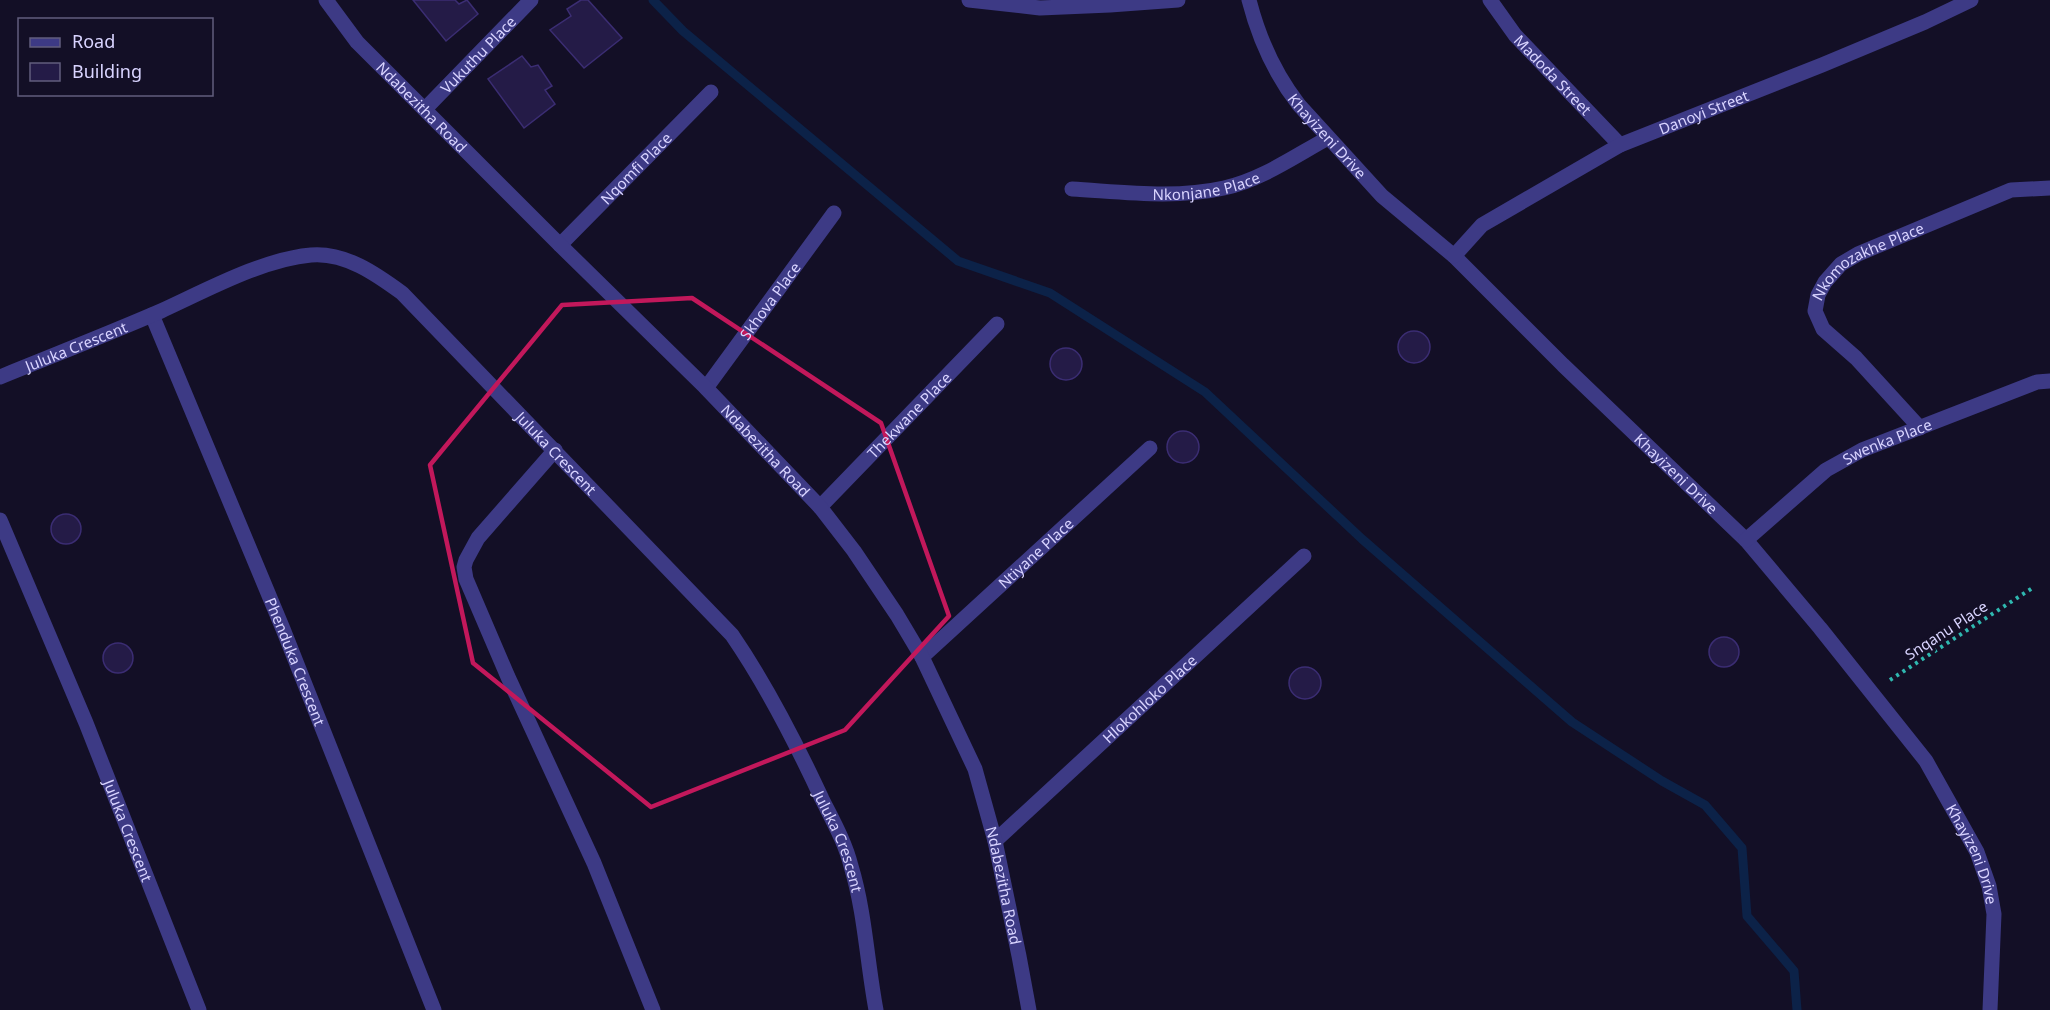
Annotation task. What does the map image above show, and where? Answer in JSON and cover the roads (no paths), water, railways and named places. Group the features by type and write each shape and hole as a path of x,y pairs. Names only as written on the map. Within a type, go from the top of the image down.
{"street":[{"name":"Ndabezitha Road","path":"326,0 357,42 706,387 820,507 854,550 922,657 975,770 995,841 1020,956 1029,1010"},
{"name":"Vukuthu Place","path":"425,109 531,0"},
{"path":"969,0 1040,8 1178,0"},
{"name":"Khayizeni Drive","path":"1249,0 1270,61 1293,97 1328,138 1382,196 1454,256 1563,365 1746,540 1926,761 1977,852 1989,886 1994,914 1990,1010"},
{"name":"Madoda Street","path":"1490,0 1515,35 1620,145"},
{"name":"Danoyi Street","path":"1454,256 1482,225 1620,145 1822,65 1971,0"},
{"name":"Nqomfi Place","path":"560,245 711,92"},
{"name":"Nkonjane Place","path":"1072,189 1164,195 1226,188 1260,175 1328,138"},
{"name":"Nkomozakhe Place","path":"1920,428 1856,358 1823,329 1815,311 1818,296 1825,282 1841,264 1858,254 2011,190 2050,188"},
{"name":"Skhova Place","path":"706,387 834,213"},
{"name":"Juluka Crescent","path":"0,377 152,315 256,269 289,258 313,255 344,259 380,276 402,293 713,612 749,659 805,762 842,838 852,866 861,909 876,1010"},
{"name":"Phenduka Crescent","path":"152,315 283,629 434,1010"},
{"name":"Thekwane Place","path":"820,507 997,324"},
{"name":"Swenka Place","path":"1746,540 1826,470 1862,450 2037,382 2050,381"},
{"name":"Ntiyane Place","path":"922,657 1150,448"},
{"path":"555,450 478,538 466,560 464,567 466,579 508,677 594,862 653,1010"},
{"name":"Juluka Crescent","path":"0,520 86,723 199,1010"},
{"name":"Hlokohloko Place","path":"995,841 1304,556"}],"waterway":[{"path":"653,0 683,31 958,261 1050,293 1205,392 1362,539 1572,722 1662,781 1705,805 1742,848 1747,916 1794,971 1797,1010"}]}
